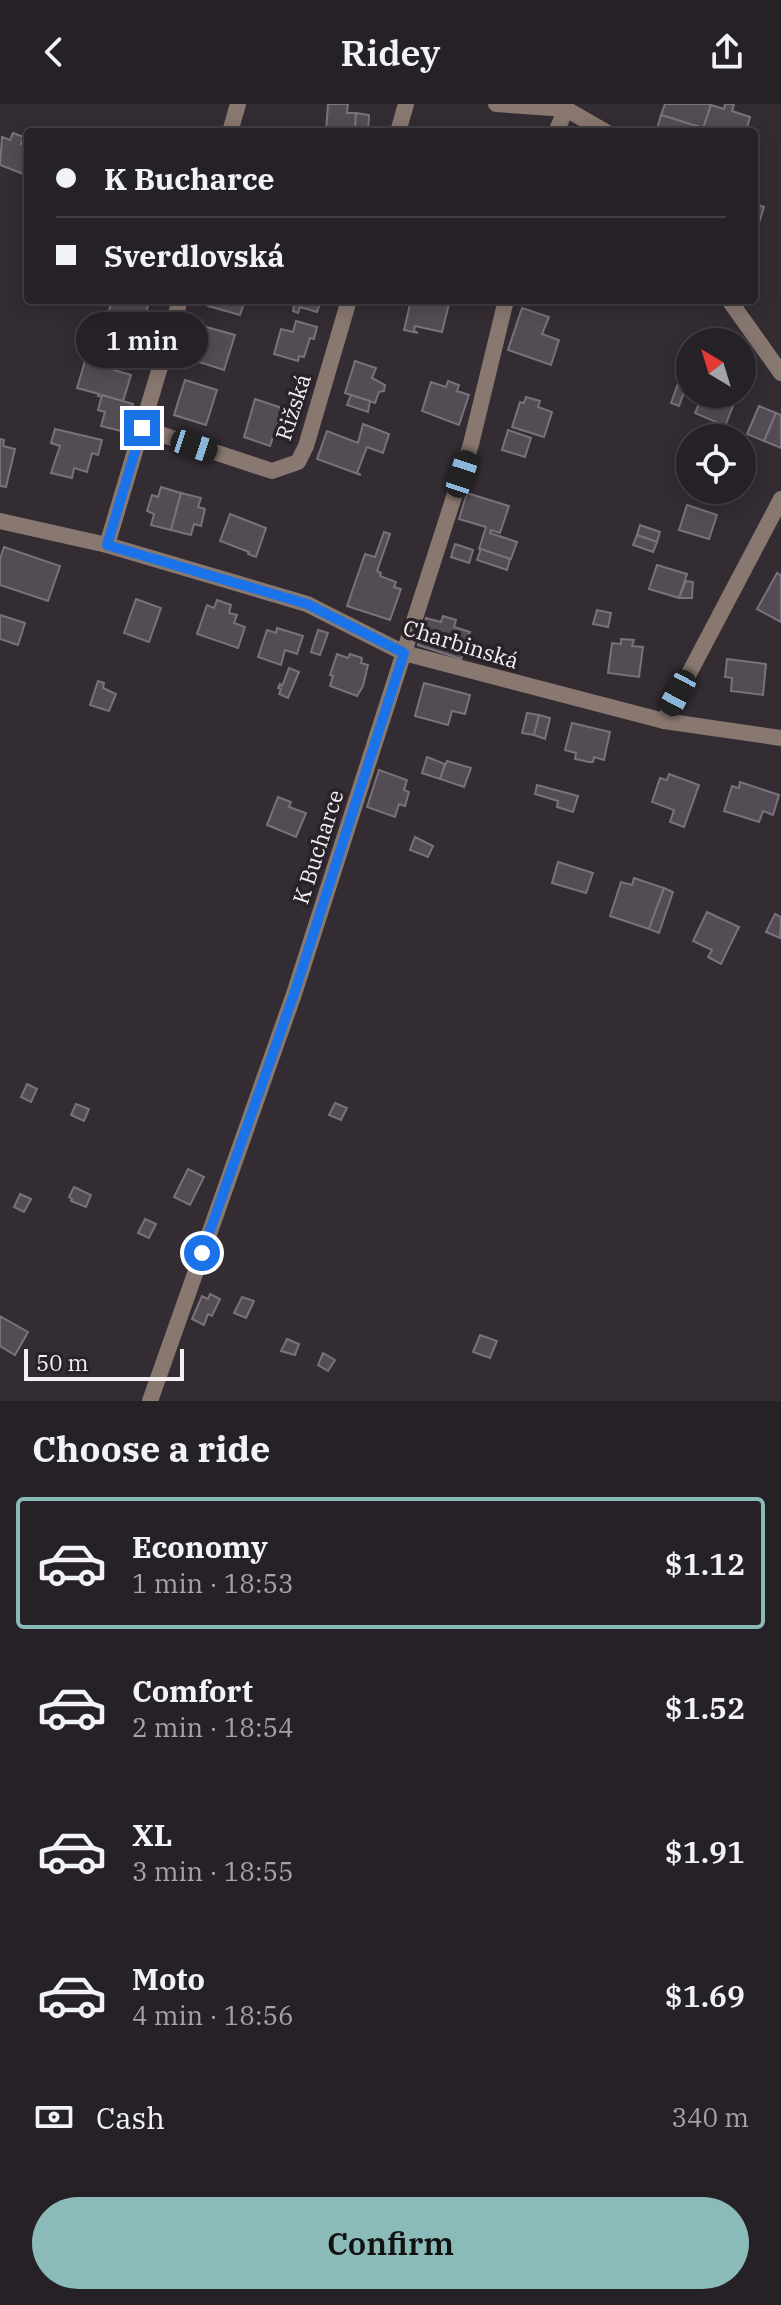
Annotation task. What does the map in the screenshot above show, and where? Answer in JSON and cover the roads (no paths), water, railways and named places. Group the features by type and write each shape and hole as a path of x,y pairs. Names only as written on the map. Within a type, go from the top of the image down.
{"street":[{"path":"231,128 238,104"},
{"path":"399,128 406,104"},
{"path":"496,104 565,107 599,128"},
{"path":"557,128 565,107"},
{"path":"107,545 179,304"},
{"name":"Rižská","path":"142,428 272,471 298,462 306,446 348,304"},
{"name":"K Bucharce","path":"150,1401 294,994 471,444 505,304"},
{"path":"732,304 781,373"},
{"path":"664,721 781,499"},
{"name":"Charbinská","path":"0,521 107,545 307,604 404,653 664,721 781,738"}]}
